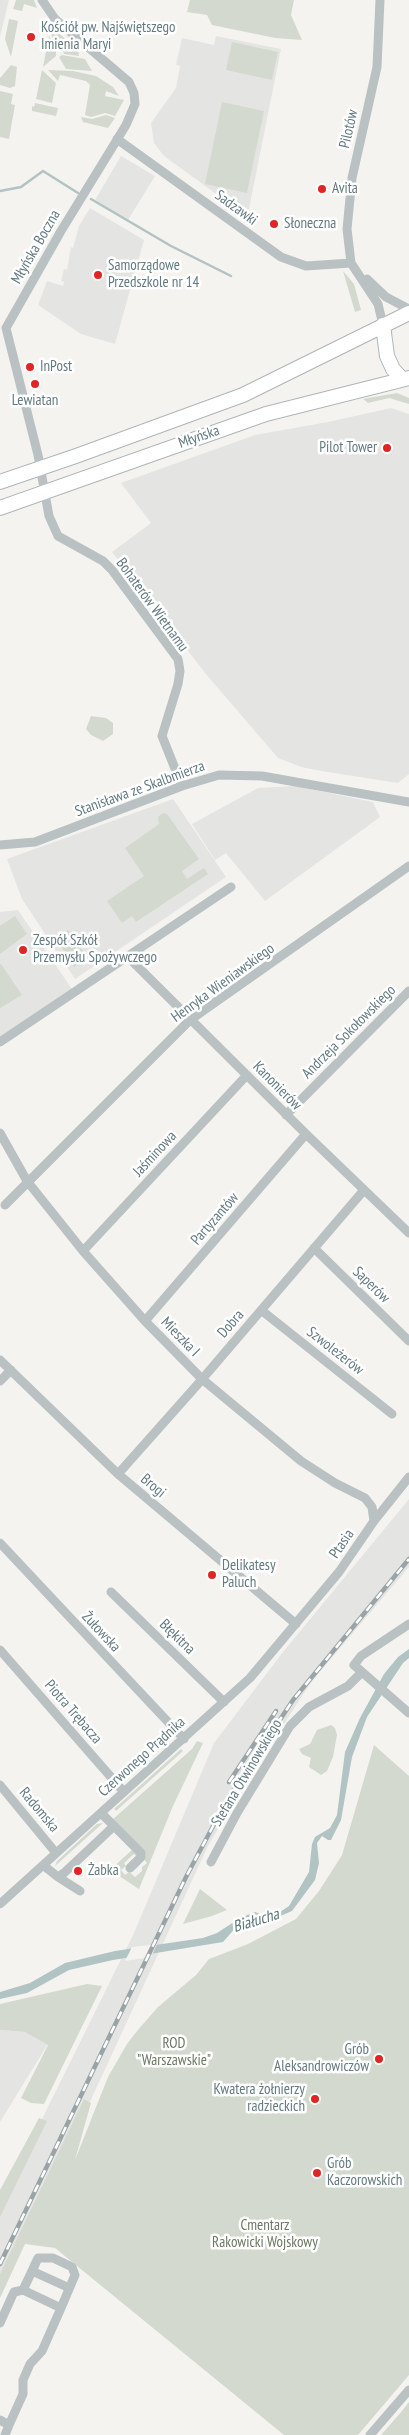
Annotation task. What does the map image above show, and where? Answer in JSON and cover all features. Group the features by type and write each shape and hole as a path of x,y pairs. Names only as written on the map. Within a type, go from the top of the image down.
{"main road":[{"name":"Młyńska","path":"0,482 41,469 243,395 284,377 409,311"},
{"path":"383,325 387,356 393,369 407,380"},
{"name":"Młyńska","path":"0,508 266,414 407,380"}],"street":[{"name":"Młyńska Boczna","path":"42,0 55,20 120,74 132,87 136,99 134,110 61,231 6,328 41,469 44,493"},
{"name":"Pilotów","path":"380,0 377,67 350,194 347,229 351,264 378,304 383,325"},
{"name":"Sadzawki","path":"117,139 281,257 306,266 351,264"},
{"path":"351,264 380,292 409,311"},
{"name":"Bohaterów Wietnamu","path":"44,493 49,518 58,536 102,561 112,570 178,659 180,671 178,684 162,736 182,786"},
{"name":"Stanisława ze Skalbmierza","path":"0,845 35,842 213,776 245,774 409,802"},
{"name":"Henryka Wieniawskiego","path":"5,1205 190,1020 409,866"},
{"path":"0,1042 231,887"},
{"name":"Kanonierów","path":"128,957 306,1134 409,1233"},
{"name":"Andrzeja Sokołowskiego","path":"286,1114 409,991"},
{"name":"Jaśminowa","path":"82,1251 247,1075"},
{"name":"Mieszka I","path":"0,1133 27,1181 82,1251 145,1321 202,1379 301,1462 335,1483 365,1498 374,1513 374,1521"},
{"name":"Partyzantów","path":"145,1321 306,1134"},
{"name":"Dobra","path":"118,1474 364,1190"},
{"name":"Saperów","path":"314,1248 409,1341"},
{"name":"Szwoleżerów","path":"262,1310 392,1414"},
{"name":"Brogi","path":"0,1360 118,1474 296,1624"},
{"path":"0,1380 11,1370"},
{"name":"Ptasia","path":"296,1624 339,1572 374,1521 409,1477"},
{"name":"Żułowska","path":"0,1543 184,1739"},
{"name":"Błękitna","path":"111,1592 224,1702"},
{"name":"Czerwonego Prądnika","path":"2,1899 43,1865 224,1702 254,1673 296,1624"},
{"path":"409,1624 361,1656 354,1665 397,1700 409,1713"},
{"name":"Piotra Trębacza","path":"0,1650 124,1792"},
{"name":"Stefana Otwinowskiego","path":"212,1862 237,1812 290,1726 309,1707 348,1686 365,1674"},
{"name":"Radomska","path":"0,1785 56,1853"},
{"path":"101,1813 141,1853 141,1857 130,1868"},
{"path":"58,1877 114,1826"},
{"path":"43,1865 80,1891"},
{"path":"5,2435 23,2394 23,2380 30,2364 42,2352 75,2275 71,2267 53,2258 38,2258 24,2290"},
{"path":"32,2271 65,2286"},
{"path":"0,2323 14,2292 24,2290 61,2308"},
{"path":"370,2435 409,2390"},
{"path":"0,2420 9,2425"}],"shaded area":[{"path":"0,0 9,0 0,37"},
{"path":"216,36 281,49 249,209 245,215 164,156 154,143 151,123 176,88 180,66 176,65 182,38 214,45"},
{"path":"121,156 155,176 128,220 95,200"},
{"name":"Samorządowe Przedszkole nr 14","path":"90,208 144,240 115,344 81,334 38,305 47,281 63,286 64,282 61,281 64,269 67,270 71,247 73,248 79,226"},
{"path":"391,408 409,414 409,774 398,783 301,767 278,758 205,673 112,552 151,523 121,483 255,435"},
{"path":"295,786 373,802 380,817 265,901 226,853 215,860 192,824 258,788"},
{"path":"173,799 226,877 75,979 22,899 7,859"},
{"name":"Zespół Szkół Przemysłu Spożywczego","path":"18,910 72,989 0,1037 0,912"},
{"path":"409,1499 409,1567 312,1681 242,1788 208,1846 0,2297 0,2204 134,1933 214,1743 283,1652"},
{"path":"0,2030 25,2032 48,2044 0,2122"}],"green space":[{"path":"16,0 34,0 37,8 24,4 22,11 13,9"},
{"path":"190,0 294,0 291,15 302,40 275,38 212,25 207,15 187,12"},
{"path":"9,19 18,21 11,57 5,39"},
{"path":"51,27 78,49 79,56 64,54 62,48 58,47 49,31"},
{"path":"49,36 56,48 56,56 43,67"},
{"path":"232,42 278,52 272,80 226,70"},
{"path":"62,55 85,59 92,71 66,69 59,57"},
{"path":"11,65 17,67 15,86 10,88 0,85 0,78"},
{"path":"42,70 56,83 52,103 36,99"},
{"path":"48,70 73,71 96,76 113,87 119,96 106,91 105,96 124,100 115,116 105,113 91,117 85,115 90,85 86,81 60,75 58,81"},
{"path":"0,91 13,94 11,104 15,105 9,139 0,137"},
{"path":"222,102 264,111 247,193 205,184"},
{"path":"35,103 58,108 56,116 32,111 32,106 34,107"},
{"path":"106,115 115,118 108,128 83,122 81,117 92,119"},
{"path":"343,271 354,284 361,310 355,312"},
{"path":"397,393 409,398 409,404 389,398 368,403 363,399"},
{"path":"91,716 106,718 113,723 113,734 103,741 91,735 86,729"},
{"path":"163,813 167,814 199,859 182,871 187,879 204,868 208,874 136,922 132,916 122,923 107,901 144,876 125,848 159,824 158,817"},
{"path":"15,916 27,934 0,954 0,926"},
{"path":"68,930 87,957 74,967 56,938"},
{"path":"0,965 22,995 0,1008"},
{"path":"331,1725 335,1728 337,1735 333,1757 327,1771 321,1775 309,1767 311,1758 302,1754 299,1749 310,1744 317,1730"},
{"path":"197,1741 203,1743 173,1806 139,1889 110,1870 133,1849 137,1855 134,1854 124,1863 126,1866 121,1870 125,1875 129,1872 135,1877 147,1863 112,1820 192,1749"},
{"name":"Cmentarz Rakowicki Wojskowy","path":"374,1745 409,1776 409,2375 358,2435 284,2435 55,2248 25,2244 0,2298 0,2274 84,2099 91,2103 75,2160 108,2077 127,2044 137,2031 158,2007 196,1975 209,1959 248,1944 296,1919 319,1891 342,1855"},
{"path":"181,1749 183,1751 116,1811 114,1809"},
{"path":"103,1823 55,1866 57,1861 97,1824"},
{"path":"200,1889 227,1910 183,1924"},
{"path":"87,1984 102,1986 44,2104 31,2103 21,2098 48,2045 25,2032 0,2030 0,2004"},
{"path":"39,2118 47,2121 0,2217 0,2190"},
{"path":"409,2402 409,2435 381,2435 402,2411"}],"water":[{"name":"Białucha","path":"409,1649 409,1658 403,1663 367,1717 352,1757 341,1820 331,1840 322,1836 317,1843 319,1863 315,1880 292,1911 259,1925 238,1925 223,1942 113,1960 69,1970 27,1993 0,1999 0,1992 30,1983 65,1963 115,1951 203,1938 217,1933 240,1918 255,1912 262,1915 280,1912 289,1906 309,1872 312,1844 315,1837 330,1828 337,1815 345,1752 360,1718 384,1674 398,1657"}],"pier":[{"path":"157,1944 151,1957 125,1961 132,1947"}],"waterway":[{"path":"0,191 21,187 43,171 78,193"},
{"path":"91,199 171,246 231,276"}],"railway":[{"path":"0,2264 187,1875 227,1800 293,1700 409,1559"},
{"path":"229,1782 276,1711"}],"place":[{"name":"Kościół pw. Najświętszego Imienia Maryi","path":"31,37"},
{"name":"Avita","path":"322,189"},
{"name":"Słoneczna","path":"274,224"},
{"name":"Samorządowe Przedszkole nr 14","path":"98,275"},
{"name":"InPost","path":"30,367"},
{"name":"Lewiatan","path":"35,384"},
{"name":"Pilot Tower","path":"387,448"},
{"name":"Zespół Szkół Przemysłu Spożywczego","path":"23,950"},
{"name":"Delikatesy Paluch","path":"212,1575"},
{"name":"Żabka","path":"78,1871"},
{"name":"Grób Aleksandrowiczów","path":"379,2059"},
{"name":"Kwatera żołnierzy radzieckich","path":"315,2099"},
{"name":"Grób Kaczorowskich","path":"317,2173"}],"park label":[{"name":"ROD \"Warszawskie\"","path":"174,2052"}]}
